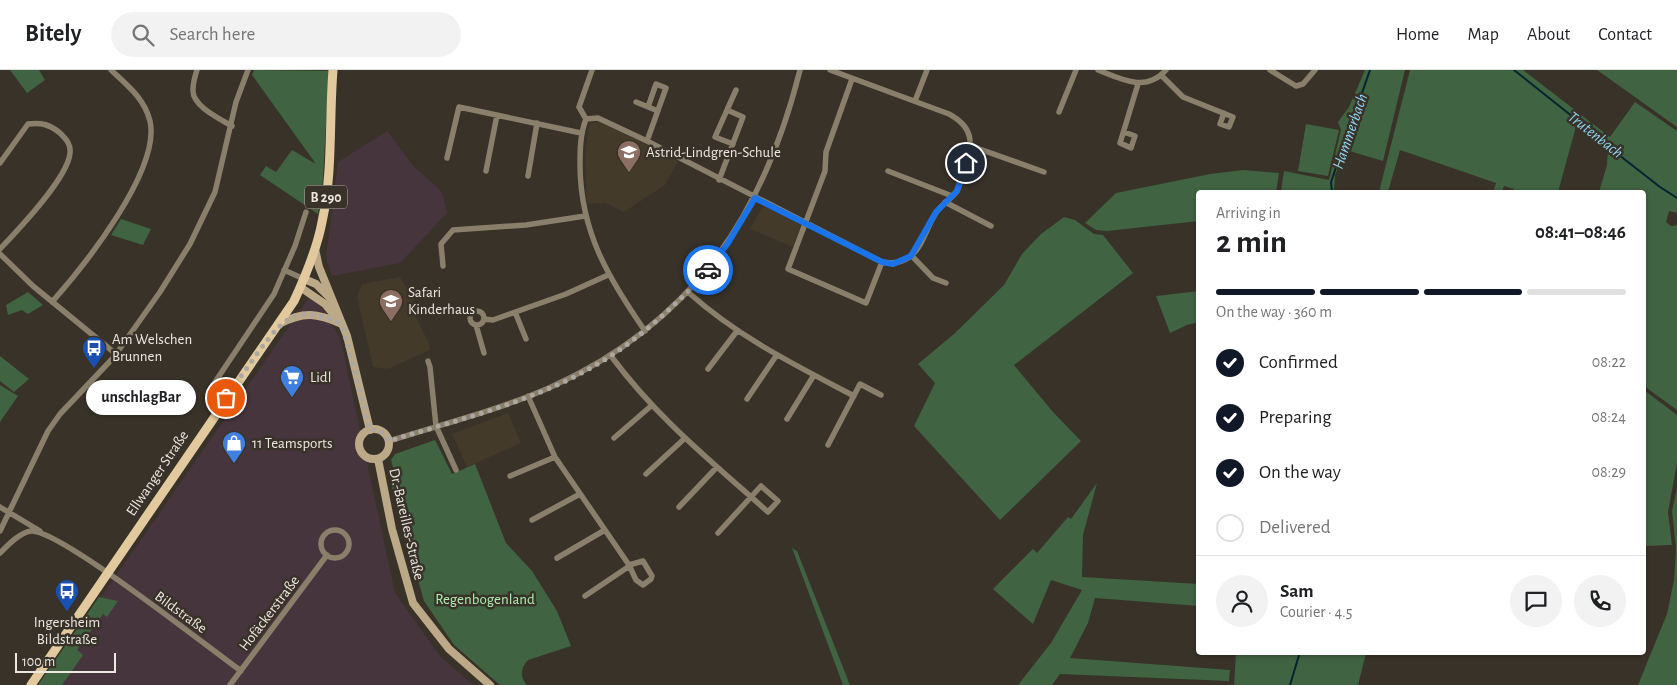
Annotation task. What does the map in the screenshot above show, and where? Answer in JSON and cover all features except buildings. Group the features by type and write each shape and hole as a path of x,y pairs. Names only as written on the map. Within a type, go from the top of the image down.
{"main road":[{"name":"Ellwanger Straße","path":"31,685 231,390 279,324 302,283 315,249 326,197 333,70"},
{"path":"315,249 319,267 342,324 370,430"},
{"path":"302,283 322,290 336,307"},
{"path":"302,283 325,304 342,324"},
{"path":"279,324 296,315 310,314 325,317 342,324"},
{"path":"370,430 380,430 389,441 388,450 378,458 369,458 360,448 360,439 370,430"},
{"name":"Dr.-Bareilles-Straße","path":"378,458 392,529 413,603 449,649 490,685"}],"street":[{"path":"52,302 76,276 103,239 131,193 152,135 145,107 135,93 111,70"},
{"path":"196,70 192,91 194,98 216,117 232,126"},
{"path":"0,531 48,431 60,414 116,354 160,292 202,222 215,192 232,126 236,102 248,70"},
{"path":"389,441 528,396 611,356 645,331 688,292 728,243 755,198 790,110 800,70"},
{"path":"586,119 598,118 882,262 893,264 911,256 936,212 957,191 971,146 967,131 960,120 915,100 852,78 846,73 830,70"},
{"path":"915,100 927,70"},
{"path":"1059,112 1076,70"},
{"path":"1098,70 1138,84 1161,75 1166,70"},
{"path":"1270,70 1296,86 1303,84 1315,70"},
{"path":"590,71 579,107 586,119 581,133 580,180 589,232 608,275 645,331"},
{"path":"1161,75 1183,97 1224,113"},
{"path":"852,78 826,152 825,171 788,269 866,303 882,262"},
{"path":"646,141 666,88 656,84 648,107"},
{"path":"1124,132 1138,84"},
{"path":"732,144 715,137 736,90"},
{"path":"636,102 658,111"},
{"path":"447,158 460,107 581,133"},
{"path":"719,180 743,116 727,110"},
{"path":"486,170 498,115"},
{"path":"0,163 28,124 39,122 52,127 69,143 71,151 68,165 37,208 0,249"},
{"path":"528,176 537,123"},
{"path":"971,146 1044,172"},
{"path":"888,170 952,196"},
{"path":"945,202 990,226"},
{"path":"209,390 274,294 295,246 306,212"},
{"path":"443,266 441,244 452,230 526,225 586,216"},
{"path":"0,254 33,286 84,330 116,354"},
{"path":"911,256 933,278 946,283"},
{"path":"284,270 302,283"},
{"path":"484,319 493,320 608,275"},
{"path":"688,292 737,331 776,356 854,396"},
{"path":"484,319 480,312 473,313 470,319 476,325 484,352"},
{"path":"515,312 526,339"},
{"path":"476,325 482,323 484,319"},
{"path":"708,369 737,331"},
{"path":"611,356 651,406 717,468 751,497 768,512 778,501 761,486 758,492 751,497 718,533"},
{"path":"746,399 776,356"},
{"path":"428,361 436,426 456,470"},
{"path":"786,419 814,375"},
{"path":"828,445 860,384 881,395"},
{"path":"528,396 555,457 605,530 632,565 585,596"},
{"path":"614,438 651,406"},
{"path":"646,474 684,439"},
{"path":"510,476 555,457"},
{"path":"680,507 717,468"},
{"path":"532,520 580,494"},
{"name":"Bildstraße","path":"0,506 9,513 57,539 106,572 241,671"},
{"path":"331,530 343,533 348,540 346,552 335,558 327,555 321,544 323,535 331,530"},
{"path":"557,558 605,530"},
{"path":"0,553 21,535 30,531 42,532"},
{"name":"Hofäckerstraße","path":"230,685 327,555"}],"shaded area":[{"name":"Astrid-Lindgren-Schule","path":"600,121 678,161 665,185 624,212 605,203 587,204 585,159 588,130 591,123"},
{"path":"387,131 415,168 437,187 443,195 447,213 400,263 332,276 326,258 338,162"},
{"path":"763,206 801,225 793,247 750,229"},
{"name":"Safari Kinderhaus","path":"400,277 414,300 409,304 428,341 430,350 388,369 373,367 357,297 362,284"},
{"path":"310,296 327,314 341,341 395,593 439,655 473,685 40,685"},
{"path":"508,413 521,443 467,467 452,434"}],"green space":[{"path":"10,70 39,70 45,80 27,93"},
{"path":"254,70 329,71 323,179 318,214 260,175 266,166 276,172 292,150 316,164 252,75"},
{"path":"1365,70 1405,70 1383,161 1346,150 1335,175 1334,190 1281,190 1284,171 1329,180 1341,130 1338,122 1349,107"},
{"path":"1410,70 1523,70 1610,137 1635,102 1677,131 1677,213 1669,211 1666,222 1671,226 1677,225 1677,410 1646,387 1646,190 1600,190 1607,165 1608,149 1577,123 1559,190 1514,190 1504,186 1503,190 1494,190 1496,183 1400,150 1389,190 1380,190"},
{"path":"1597,70 1677,70 1677,127"},
{"path":"1306,124 1339,130 1328,176 1298,171"},
{"path":"1243,170 1279,173 1276,190 1196,190 1196,221 1107,231 1096,230 1085,223 1116,193 1210,174"},
{"path":"1064,217 1075,220 1094,234 1103,235 1133,273 1014,365 1053,412 1081,441 1000,520 914,426 935,383 918,364 954,334 1004,285 1022,254 1041,234"},
{"path":"121,219 151,229 143,245 111,235"},
{"path":"1196,291 1196,323 1170,333 1156,296"},
{"path":"28,292 43,305 28,314 22,310 8,315 6,305"},
{"path":"0,356 29,379 14,392 0,381"},
{"path":"0,385 18,396 0,422"},
{"path":"1646,392 1677,415 1677,463 1668,512 1672,545 1646,546"},
{"name":"Regenbogenland","path":"435,440 452,474 475,464 506,543 532,571 557,611 571,646 528,660 522,672 527,685 500,685 454,645 424,601 393,491 390,477 395,475 391,460 395,454"},
{"path":"1097,483 1083,535 1082,577 1196,584 1196,606 1095,598 1088,623 1070,658 1230,670 1229,681 1060,674 1052,685 1018,685 1051,643 1082,590 1051,580 1033,624 993,589 1033,549 1037,553 1068,517 1071,519"},
{"path":"1677,488 1677,685 1638,685 1667,614 1674,580 1676,549 1672,511"},
{"path":"792,548 797,551 850,685 843,685"},
{"path":"99,597 118,601 107,617 103,614 77,650 83,655 62,685 38,685"},
{"path":"1236,655 1366,655 1358,685 1234,685"}],"waterway":[{"name":"Hammerbach","path":"1332,190 1331,182 1370,70"},
{"name":"Trutenbach","path":"1514,70 1573,117 1588,126 1601,141 1677,198"},
{"name":"Hammerbach","path":"1290,685 1299,655"}],"way so far":[{"path":"226,398 279,324 296,315 310,314 325,317 342,324 347,336 370,430 380,430 387,436 389,441 528,396 582,372 611,356 645,331 688,292 708,270"}],"place":[{"name":"Astrid-Lindgren-Schule","path":"629,173"},
{"name":"Safari Kinderhaus","path":"391,322"},
{"name":"Am Welschen Brunnen","path":"94,369"},
{"name":"unschlagBar","path":"226,398"},
{"name":"Lidl","path":"292,398"},
{"name":"11 Teamsports","path":"234,464"},
{"name":"Ingersheim Bildstraße","path":"67,612"}],"route":[{"path":"708,270 728,243 755,198 882,262 893,264 903,261 918,248 936,212 957,191 966,163"}]}
